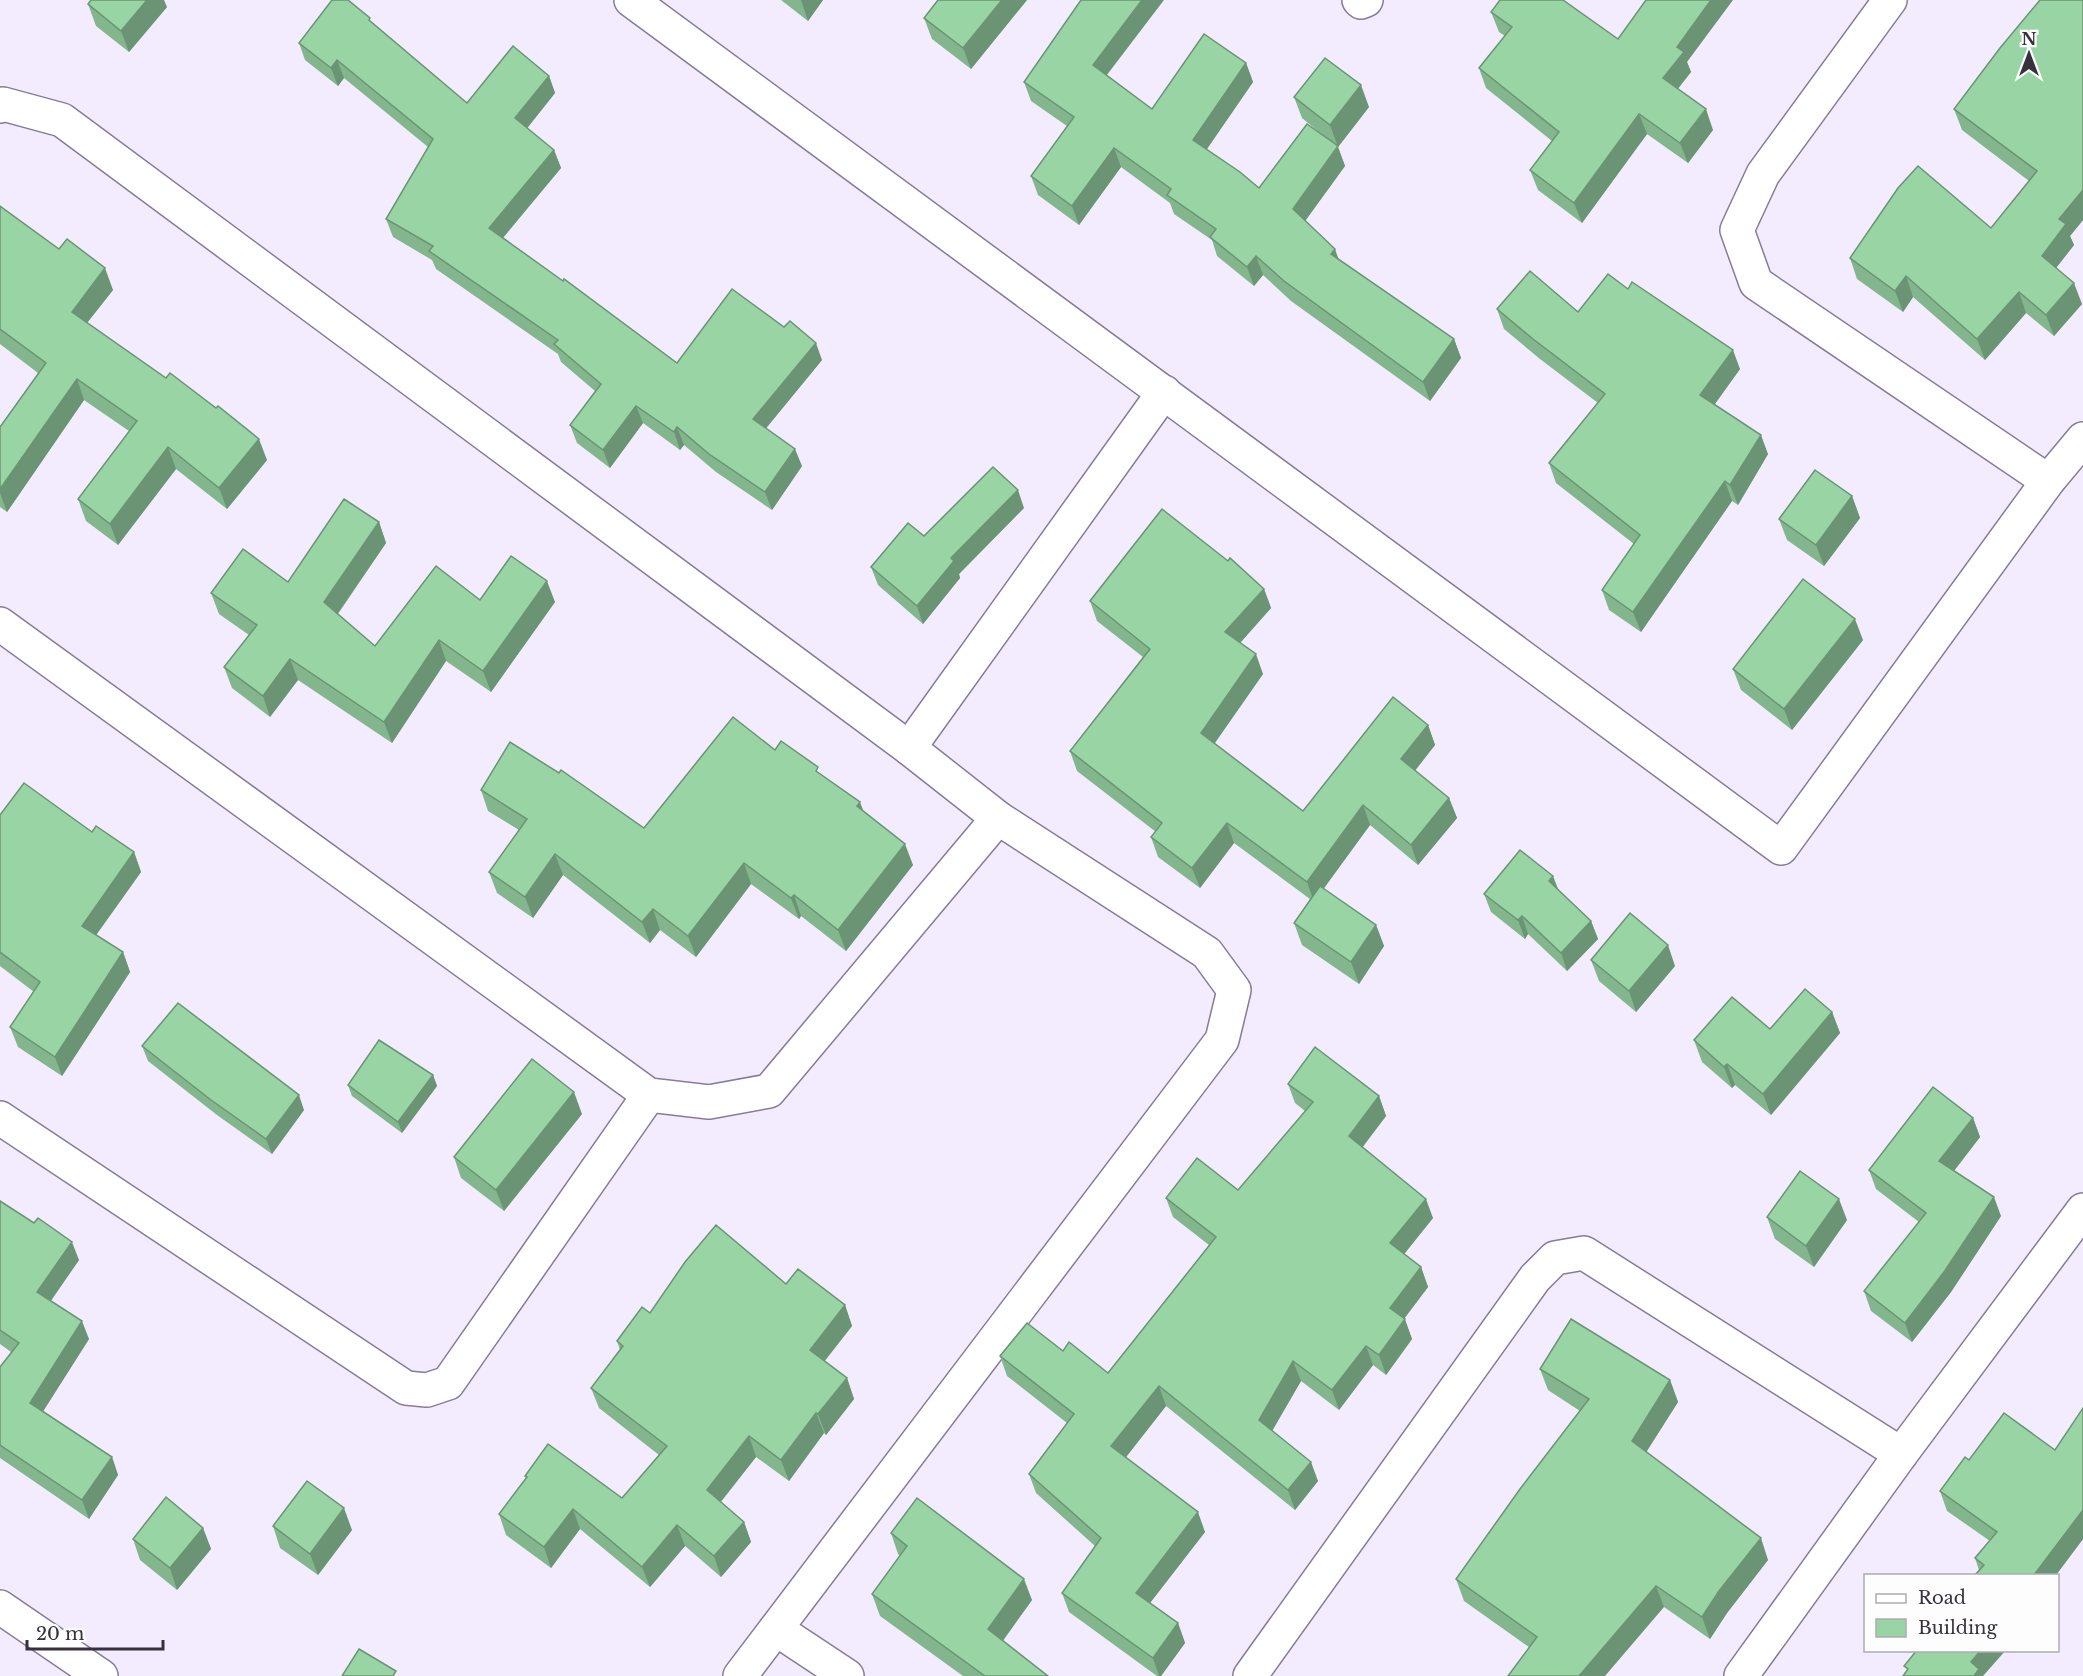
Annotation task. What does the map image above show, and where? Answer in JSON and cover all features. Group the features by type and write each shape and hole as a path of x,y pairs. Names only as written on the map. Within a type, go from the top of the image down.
{"street":[{"path":"631,0 1781,848 2048,482 2083,439"},
{"path":"1359,0 1361,2 1366,0"},
{"path":"1890,0 1763,174 1737,230 1756,283 2048,482"},
{"path":"0,106 3,104 62,120 909,748 999,818 1207,953 1234,990 1222,1040 740,1676"},
{"path":"909,748 1164,392"},
{"path":"0,624 649,1095 709,1102 769,1091 999,818"},
{"path":"0,1118 406,1388 427,1390 448,1383 649,1095"},
{"path":"1741,1676 1901,1454 2083,1210"},
{"path":"1250,1676 1528,1287 1555,1258 1584,1253 1901,1454"},
{"path":"0,1608 101,1676"},
{"path":"776,1629 847,1676"}],"building":[{"path":"91,0 147,0 121,31 88,4"},
{"path":"332,0 348,0 467,103 513,46 549,76 515,118 554,150 489,228 563,281 564,279 677,363 732,289 784,327 790,321 816,343 753,419 795,449 765,492 709,454 677,427 674,432 636,406 603,450 570,425 601,384 554,344 558,340 429,251 433,246 386,219 433,139 337,60 331,68 299,43"},
{"path":"938,0 1002,0 963,48 924,18"},
{"path":"1081,0 1142,0 1093,65 1152,109 1204,34 1246,63 1193,140 1259,188 1307,124 1338,146 1293,209 1335,249 1331,254 1454,339 1423,382 1284,281 1256,256 1247,267 1210,237 1216,229 1167,195 1171,189 1114,148 1072,206 1031,176 1074,117 1024,82"},
{"path":"1500,0 1563,0 1618,39 1646,0 1711,0 1677,47 1684,52 1663,78 1706,109 1680,143 1639,114 1574,203 1530,170 1559,132 1479,68 1512,27 1491,12"},
{"path":"2040,0 2083,0 2083,190 2059,219 2066,224 2042,256 2074,283 2046,315 2019,292 1977,339 1906,276 1895,291 1850,258 1898,188 1918,166 1991,228 2037,171 1954,109"},
{"path":"1325,58 1361,85 1330,125 1294,97"},
{"path":"0,206 59,249 67,239 105,268 72,312 166,378 170,373 216,408 218,406 259,439 219,488 168,447 110,524 78,499 137,421 77,379 0,489 0,427 46,363 0,329"},
{"path":"1530,271 1578,312 1608,274 1628,289 1632,282 1733,350 1700,395 1761,435 1730,485 1725,481 1633,612 1602,590 1640,535 1549,463 1605,394 1497,309"},
{"path":"993,467 1018,490 951,558 954,561 917,606 871,567 908,523 924,536"},
{"path":"1815,470 1852,496 1816,545 1779,519"},
{"path":"344,499 379,522 324,602 375,646 436,566 480,600 511,556 547,581 483,671 439,640 384,722 290,659 263,696 224,667 257,625 211,593 243,549 288,582"},
{"path":"1162,509 1228,561 1230,558 1264,589 1225,632 1256,654 1201,733 1303,811 1393,697 1428,725 1401,759 1449,798 1411,845 1363,805 1307,882 1227,823 1192,868 1151,837 1162,823 1070,751 1150,649 1090,601"},
{"path":"1803,579 1855,619 1784,709 1733,669"},
{"path":"733,717 775,750 781,741 818,767 816,771 860,802 857,806 905,844 838,930 794,895 791,898 744,863 688,936 653,909 642,922 555,854 525,897 489,872 527,819 481,790 510,742 559,773 561,770 644,828"},
{"path":"24,783 92,832 96,826 134,852 82,926 123,952 55,1057 10,1027 40,982 0,952 0,815"},
{"path":"1520,850 1553,876 1549,881 1591,921 1561,953 1522,916 1518,920 1484,894"},
{"path":"1320,886 1376,925 1351,962 1294,923"},
{"path":"1630,913 1668,945 1629,991 1591,960"},
{"path":"1805,989 1832,1012 1763,1094 1727,1064 1724,1067 1694,1040 1732,997 1770,1029"},
{"path":"178,1003 299,1095 266,1139 211,1100 142,1046"},
{"path":"379,1040 433,1075 398,1122 348,1085"},
{"path":"1315,1047 1379,1096 1349,1136 1426,1199 1390,1243 1421,1267 1390,1308 1405,1319 1379,1355 1366,1346 1332,1390 1293,1361 1259,1420 1311,1462 1288,1490 1159,1386 1111,1446 1198,1512 1136,1593 1178,1623 1153,1658 1062,1593 1101,1538 1029,1474 1074,1414 1000,1356 1027,1323 1063,1351 1069,1342 1108,1373 1216,1237 1166,1198 1197,1158 1238,1190 1313,1102 1288,1084"},
{"path":"532,1059 574,1092 496,1190 454,1157"},
{"path":"1933,1087 1973,1118 1939,1161 1994,1197 1944,1272 1905,1323 1864,1291 1926,1213 1869,1170"},
{"path":"1800,1171 1839,1199 1806,1246 1767,1217"},
{"path":"0,1201 34,1223 38,1218 72,1242 37,1292 82,1321 30,1403 112,1457 82,1500 0,1445 0,1367 19,1343 0,1330"},
{"path":"716,1225 786,1284 798,1269 845,1305 810,1350 847,1378 818,1414 816,1413 781,1460 749,1436 707,1490 744,1522 714,1556 677,1525 642,1567 573,1509 544,1547 499,1514 548,1444 622,1498 667,1446 591,1388 623,1346 617,1341 642,1307 650,1313 685,1262"},
{"path":"1571,1319 1670,1380 1632,1441 1761,1538 1719,1591 1702,1617 1656,1586 1579,1676 1508,1676 1537,1637 1456,1579 1520,1489 1589,1399 1540,1369"},
{"path":"2083,1408 2083,1510 2035,1574 1976,1574 1984,1565 1975,1558 1997,1532 1940,1491 1965,1457 1969,1460 2004,1413 2055,1450"},
{"path":"307,1481 344,1508 310,1554 273,1526"},
{"path":"166,1497 203,1528 170,1568 133,1539"},
{"path":"917,1498 1024,1579 988,1629 1048,1676 985,1676 872,1594 907,1546 891,1533"},
{"path":"359,1649 396,1671 393,1676 342,1676"},
{"path":"1915,1652 1979,1652 1971,1662 1979,1669 1974,1676 1903,1676 1908,1669 1904,1666"}]}
